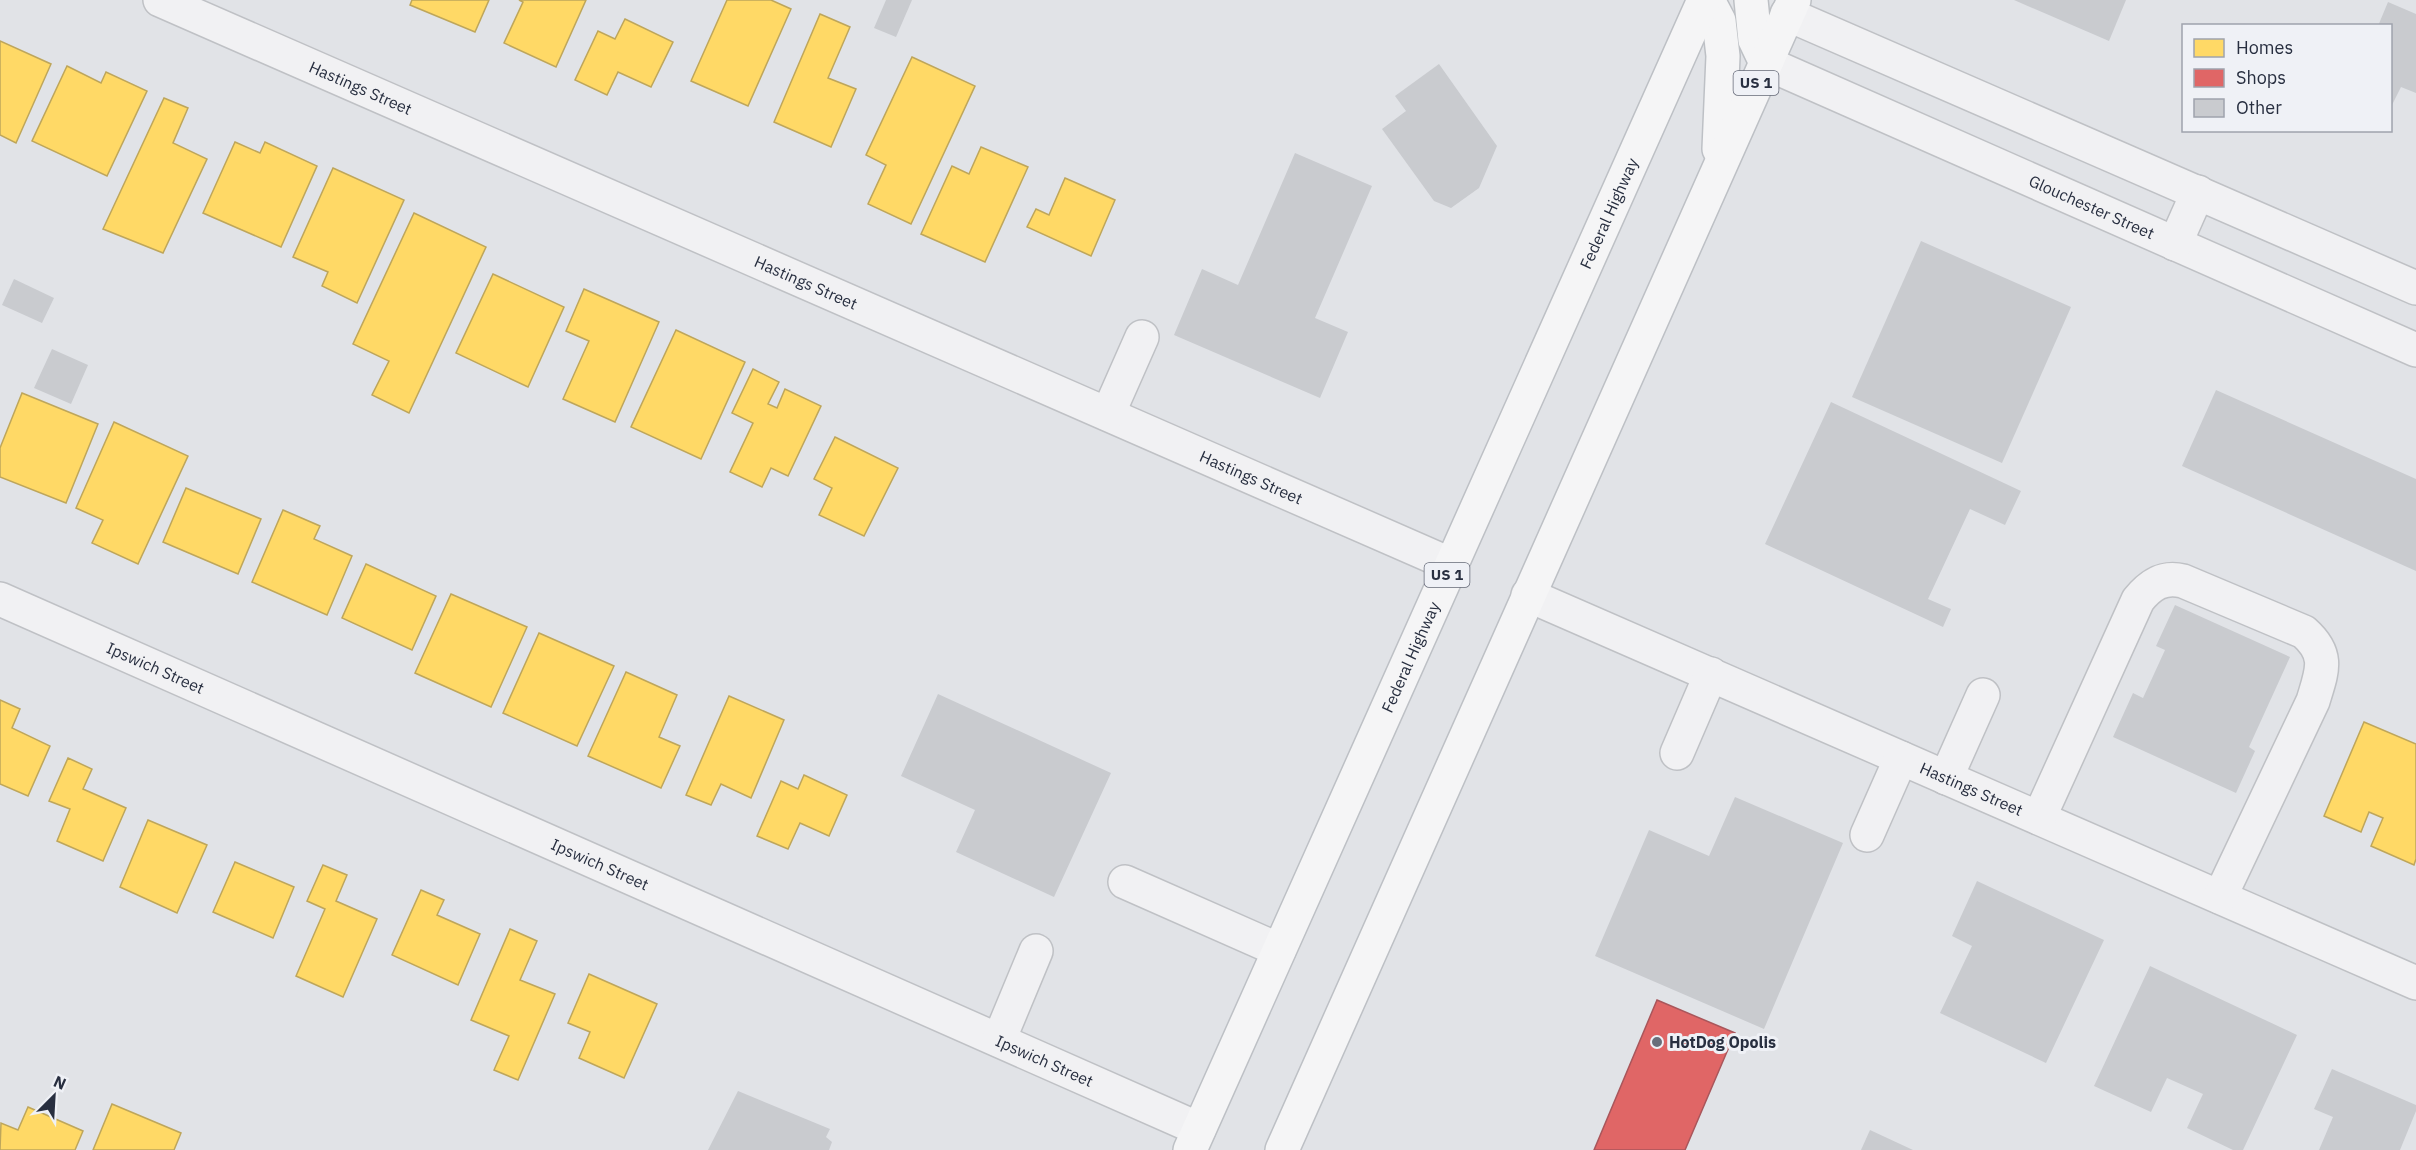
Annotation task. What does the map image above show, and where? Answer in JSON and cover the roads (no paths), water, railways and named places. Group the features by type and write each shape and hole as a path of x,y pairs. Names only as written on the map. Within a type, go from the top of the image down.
{"main road":[{"path":"1706,0 1719,21 1724,56 1719,166"},
{"name":"Federal Highway","path":"1195,1140 1706,0"},
{"path":"1751,0 1755,40 1766,63"},
{"name":"US 1","path":"1282,1150 1790,7"}],"street":[{"name":"Hastings Street","path":"160,0 1452,565"},
{"path":"1790,7 2416,288"},
{"name":"Glouchester Street","path":"1766,63 2416,350"},
{"path":"2175,244 2198,192"},
{"path":"1108,414 1142,337"},
{"path":"2039,818 2138,600 2145,590 2159,581 2172,578 2183,580 2304,632 2314,641 2322,654 2322,670 2313,701 2220,897"},
{"name":"Hastings Street","path":"1528,595 2416,983"},
{"name":"Ipswich Street","path":"0,598 999,1040 1195,1140"},
{"path":"1677,753 1711,674"},
{"path":"1946,778 1983,695"},
{"path":"1867,835 1901,758"},
{"path":"1125,882 1279,950"},
{"path":"999,1040 1036,951"}],"place":[{"name":"HotDog Opolis","path":"1657,1042"}]}
